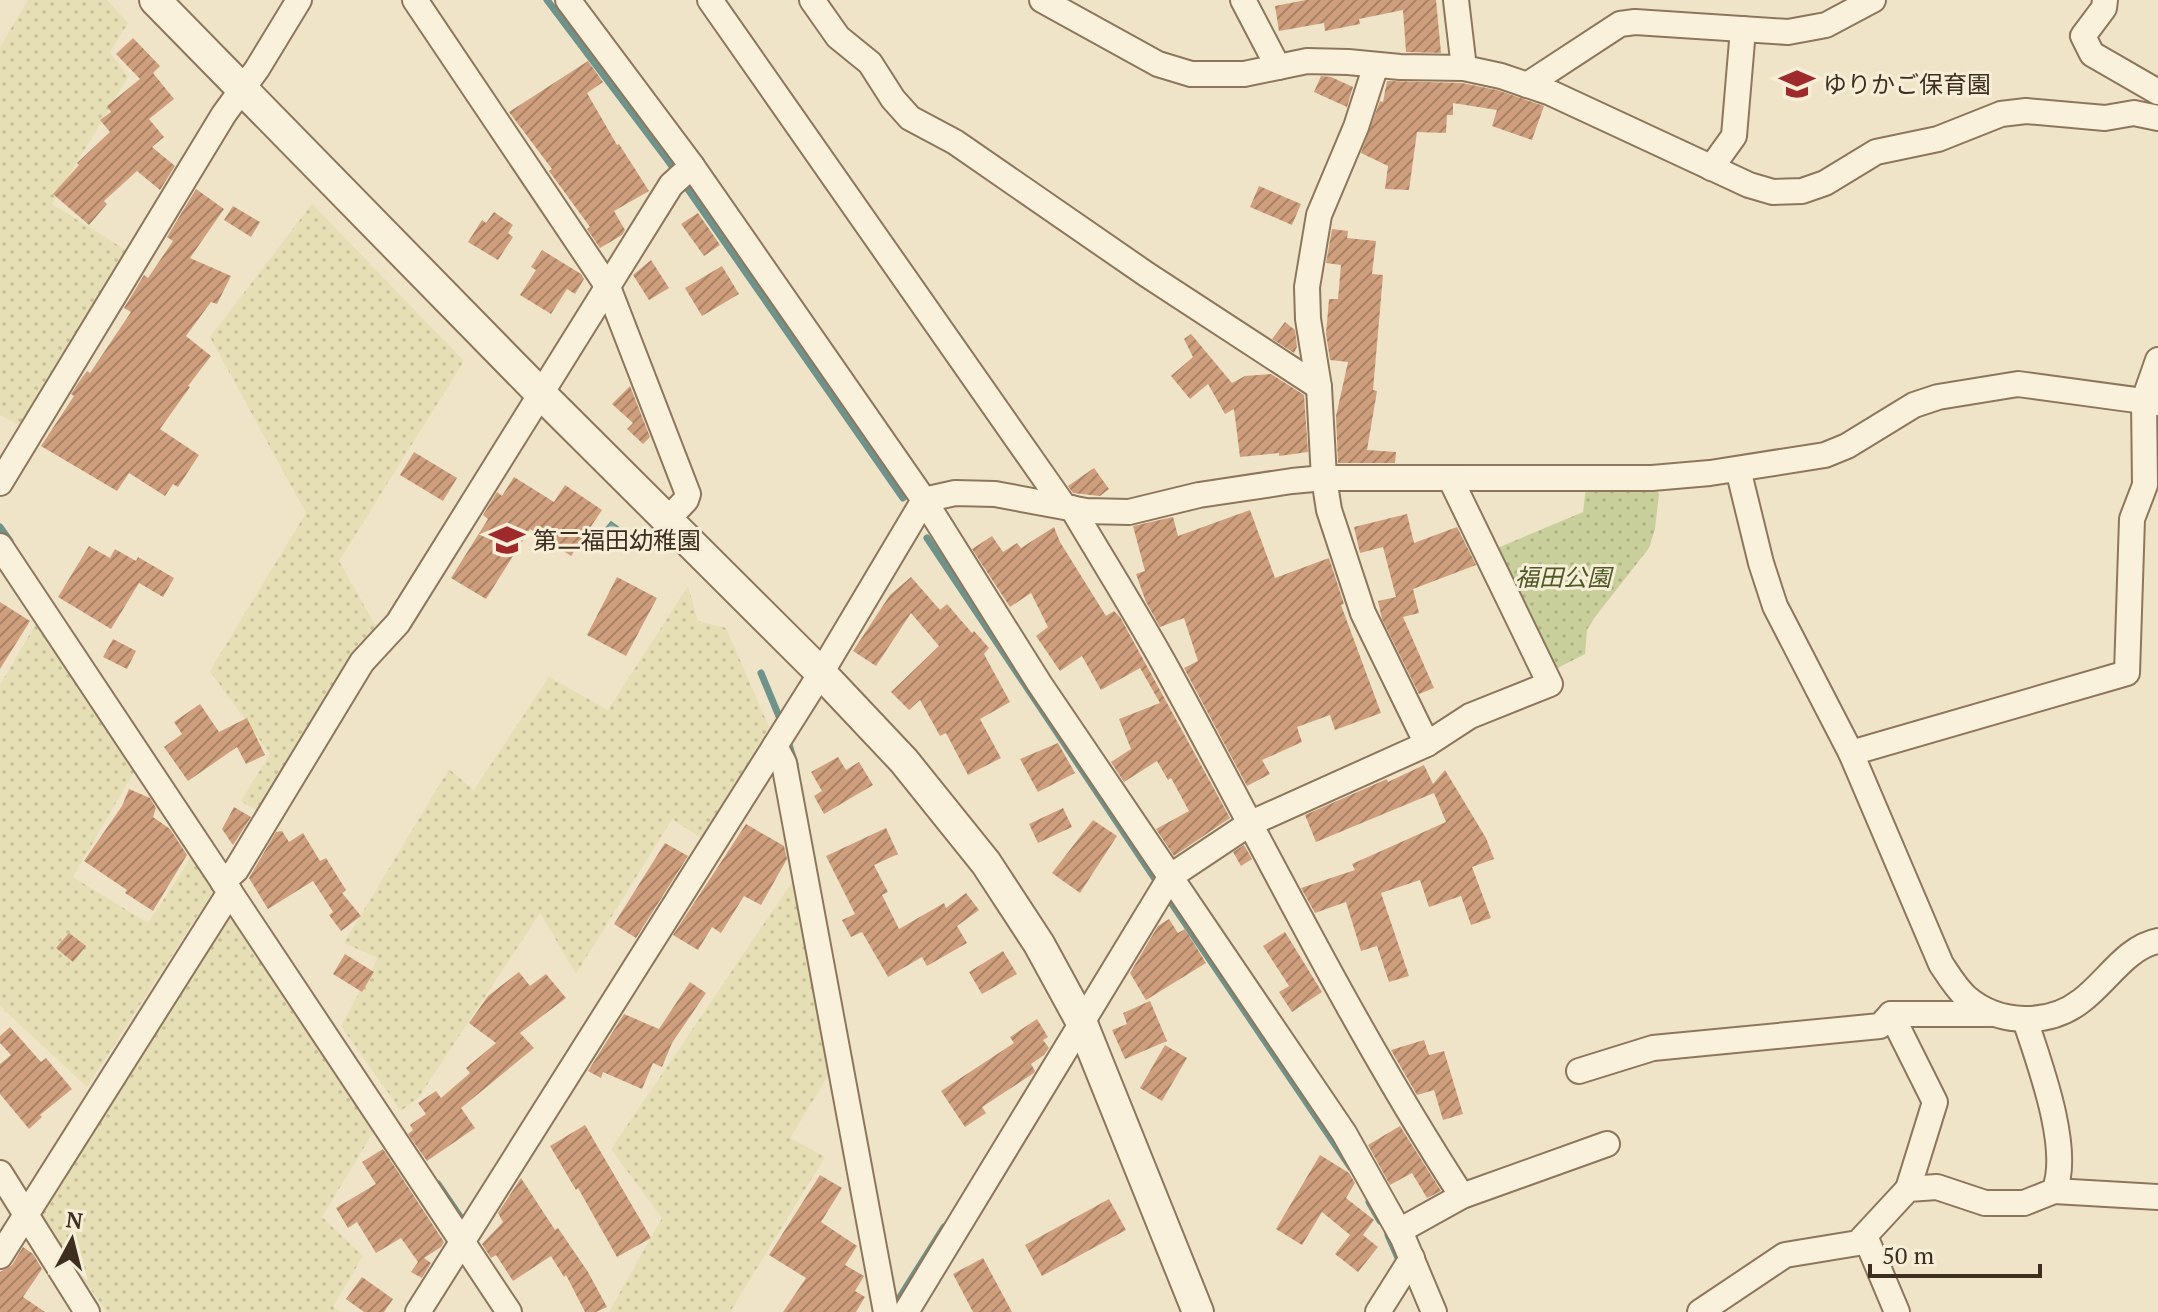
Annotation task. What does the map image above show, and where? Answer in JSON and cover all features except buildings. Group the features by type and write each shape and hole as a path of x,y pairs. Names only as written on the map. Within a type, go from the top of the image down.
{"street":[{"path":"155,0 541,394 821,673 904,761 986,863 1039,944 1081,1021 1198,1312"},
{"path":"0,483 224,114 299,0"},
{"path":"415,0 611,282 688,494 667,520"},
{"path":"568,0 684,172 924,500 1165,885 1344,1133 1399,1231 1407,1267 1434,1312"},
{"path":"710,0 1068,507 1170,674 1249,824 1426,1141 1462,1196"},
{"path":"812,0 838,37 870,63 893,99 910,118 955,142 1146,274 1319,387"},
{"path":"1042,0 1158,64 1191,74 1244,74 1307,61 1464,68 1551,93 1749,185 1773,192 1802,191 1825,183 1876,152 1938,139 2001,114 2026,111 2105,118 2134,113 2158,118"},
{"path":"1243,0 1278,67"},
{"path":"1456,0 1464,68"},
{"path":"1527,85 1620,24 1635,22 1788,32 1826,25 1873,0"},
{"path":"2105,0 2104,8 2083,36 2092,54 2158,92"},
{"path":"1711,168 1734,136 1743,29"},
{"path":"1376,65 1356,127 1319,215 1307,287 1308,319 1319,387 1329,510 1363,613 1427,744"},
{"path":"0,1256 362,662 398,623 611,282 684,172"},
{"path":"1851,753 2127,673 2132,519 2145,485 2151,402 2158,360"},
{"path":"418,1312 821,673 924,500 955,493 995,494 1068,507 1129,512 1199,495 1324,478 1652,478 1738,469 1825,455 1847,446 1914,405 1966,391 2018,384 2151,402"},
{"path":"1738,469 1775,606 1851,753 1941,964 1963,994 1995,1014"},
{"path":"906,1312 1165,885 1249,824 1427,744 1470,716 1550,684 1450,478"},
{"path":"0,546 211,868 229,880 466,1234 509,1312"},
{"path":"782,735 784,763 886,1312"},
{"path":"1579,1071 1653,1048 1880,1026 1891,1014 1995,1014 2025,1020 2056,1015 2081,1002 2132,954 2158,941"},
{"path":"1700,1312 1785,1255 1858,1243 1908,1189 1935,1102 1891,1014"},
{"path":"2025,1020 2051,1098 2061,1176 2054,1191"},
{"path":"1399,1231 1462,1196 1607,1144"},
{"path":"0,1173 87,1312"},
{"path":"1908,1189 1937,1187 1985,1203 2024,1203 2054,1191 2158,1197"},
{"path":"1865,1236 1897,1312"},
{"path":"1378,1312 1407,1267"}],"shaded area":[{"path":"28,0 107,0 128,23 110,52 128,77 52,204 126,250 20,426 0,415 0,47"},
{"path":"312,204 464,361 339,561 378,630 262,814 241,801 270,754 210,671 306,513 210,337"},
{"path":"688,586 698,621 726,628 769,727 705,840 672,819 576,974 540,913 419,1097 401,1111 341,1026 378,958 344,943 449,769 474,790 549,677 608,710"},
{"path":"38,620 135,770 73,877 148,923 195,852 214,890 87,1087 0,1006 0,685"},
{"path":"795,878 829,1074 790,1138 825,1157 730,1312 609,1312 662,1218 611,1149"},
{"path":"228,904 374,1131 322,1217 363,1256 333,1307 341,1312 107,1312 38,1215"}],"green space":[{"name":"福田公園","path":"1586,488 1655,488 1659,494 1655,529 1649,548 1587,630 1585,654 1550,672 1495,549 1583,512"}],"water":[{"path":"611,522 630,536 619,549 601,534"}],"waterway":[{"path":"547,0 669,162 903,498"},
{"path":"0,527 10,541"},
{"path":"927,538 1159,885"},
{"path":"761,673 783,726"},
{"path":"787,738 795,764"},
{"path":"1166,895 1351,1168"},
{"path":"438,1184 467,1227"},
{"path":"1369,1202 1380,1221"},
{"path":"893,1308 944,1227"},
{"path":"1388,1235 1399,1260"}],"place":[{"name":"ゆりかご保育園","path":"1797,84"},
{"name":"第二福田幼稚園","path":"507,540"}]}
